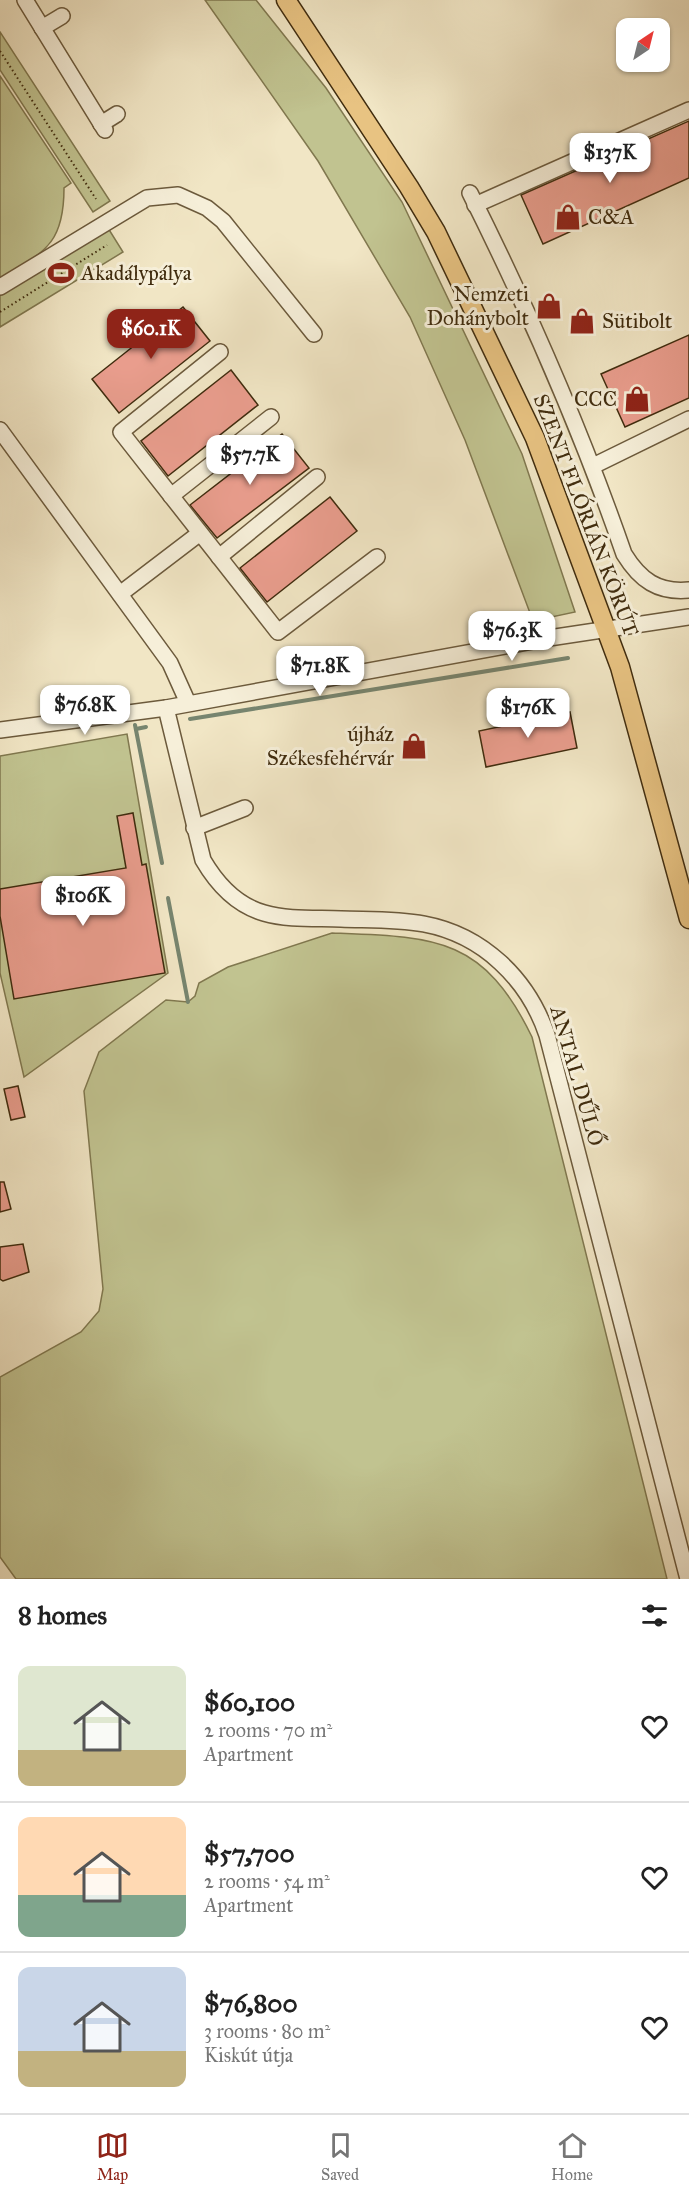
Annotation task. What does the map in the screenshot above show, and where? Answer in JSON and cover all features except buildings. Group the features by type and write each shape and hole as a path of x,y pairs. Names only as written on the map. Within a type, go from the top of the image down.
{"main road":[{"name":"SZENT FLÓRIÁN KÖRÚT","path":"286,0 409,187 459,277 535,438 626,690 689,919"}],"street":[{"path":"25,0 103,127 117,114"},
{"path":"42,28 62,16"},
{"path":"689,110 473,199 518,290 593,466 624,554 632,567 652,585 664,589 689,590"},
{"path":"0,287 147,198 178,195 207,208 224,221 314,334"},
{"path":"220,352 120,432 278,632 377,557"},
{"path":"171,496 271,417"},
{"path":"593,466 689,419"},
{"path":"0,430 170,663 188,704"},
{"path":"219,556 317,477"},
{"path":"120,594 200,533"},
{"path":"0,730 166,708 689,617"},
{"name":"ANTAL DŰLŐ","path":"166,708 203,860 214,879 244,905 263,913 286,917 395,921 448,930 471,941 496,958 515,975 530,995 547,1035 688,1579"},
{"path":"194,828 245,808"}],"path":[{"path":"0,51 96,199"},
{"path":"0,312 107,245"}],"green space":[{"path":"205,0 256,0 326,88 402,202 522,454 575,612 533,621 465,440 410,317 318,161"},
{"name":"Akadálypálya","path":"0,32 110,201 93,212 0,70"},
{"path":"0,76 71,183 64,188 60,222 48,245 29,261 0,279"},
{"name":"Akadálypálya","path":"108,228 123,252 0,327 0,294"},
{"path":"127,734 168,973 24,1077 0,973 0,756"},
{"path":"332,933 400,937 428,941 452,949 474,961 495,979 514,1004 532,1037 667,1579 16,1579 0,1557 0,1377 81,1332 99,1311 103,1289 84,1091 99,1052 166,1000 188,1002 195,996 199,983 228,967"}],"waterway":[{"path":"190,719 568,658"},
{"path":"135,725 162,863"},
{"path":"136,729 146,727"},
{"path":"168,898 188,1002"}],"place":[{"name":"C&A","path":"568,217"},
{"name":"Akadálypálya","path":"61,273"},
{"name":"Nemzeti Dohánybolt","path":"549,306"},
{"name":"Sütibolt","path":"582,321"},
{"name":"CCC","path":"637,399"},
{"name":"újház Székesfehérvár","path":"414,746"}]}
